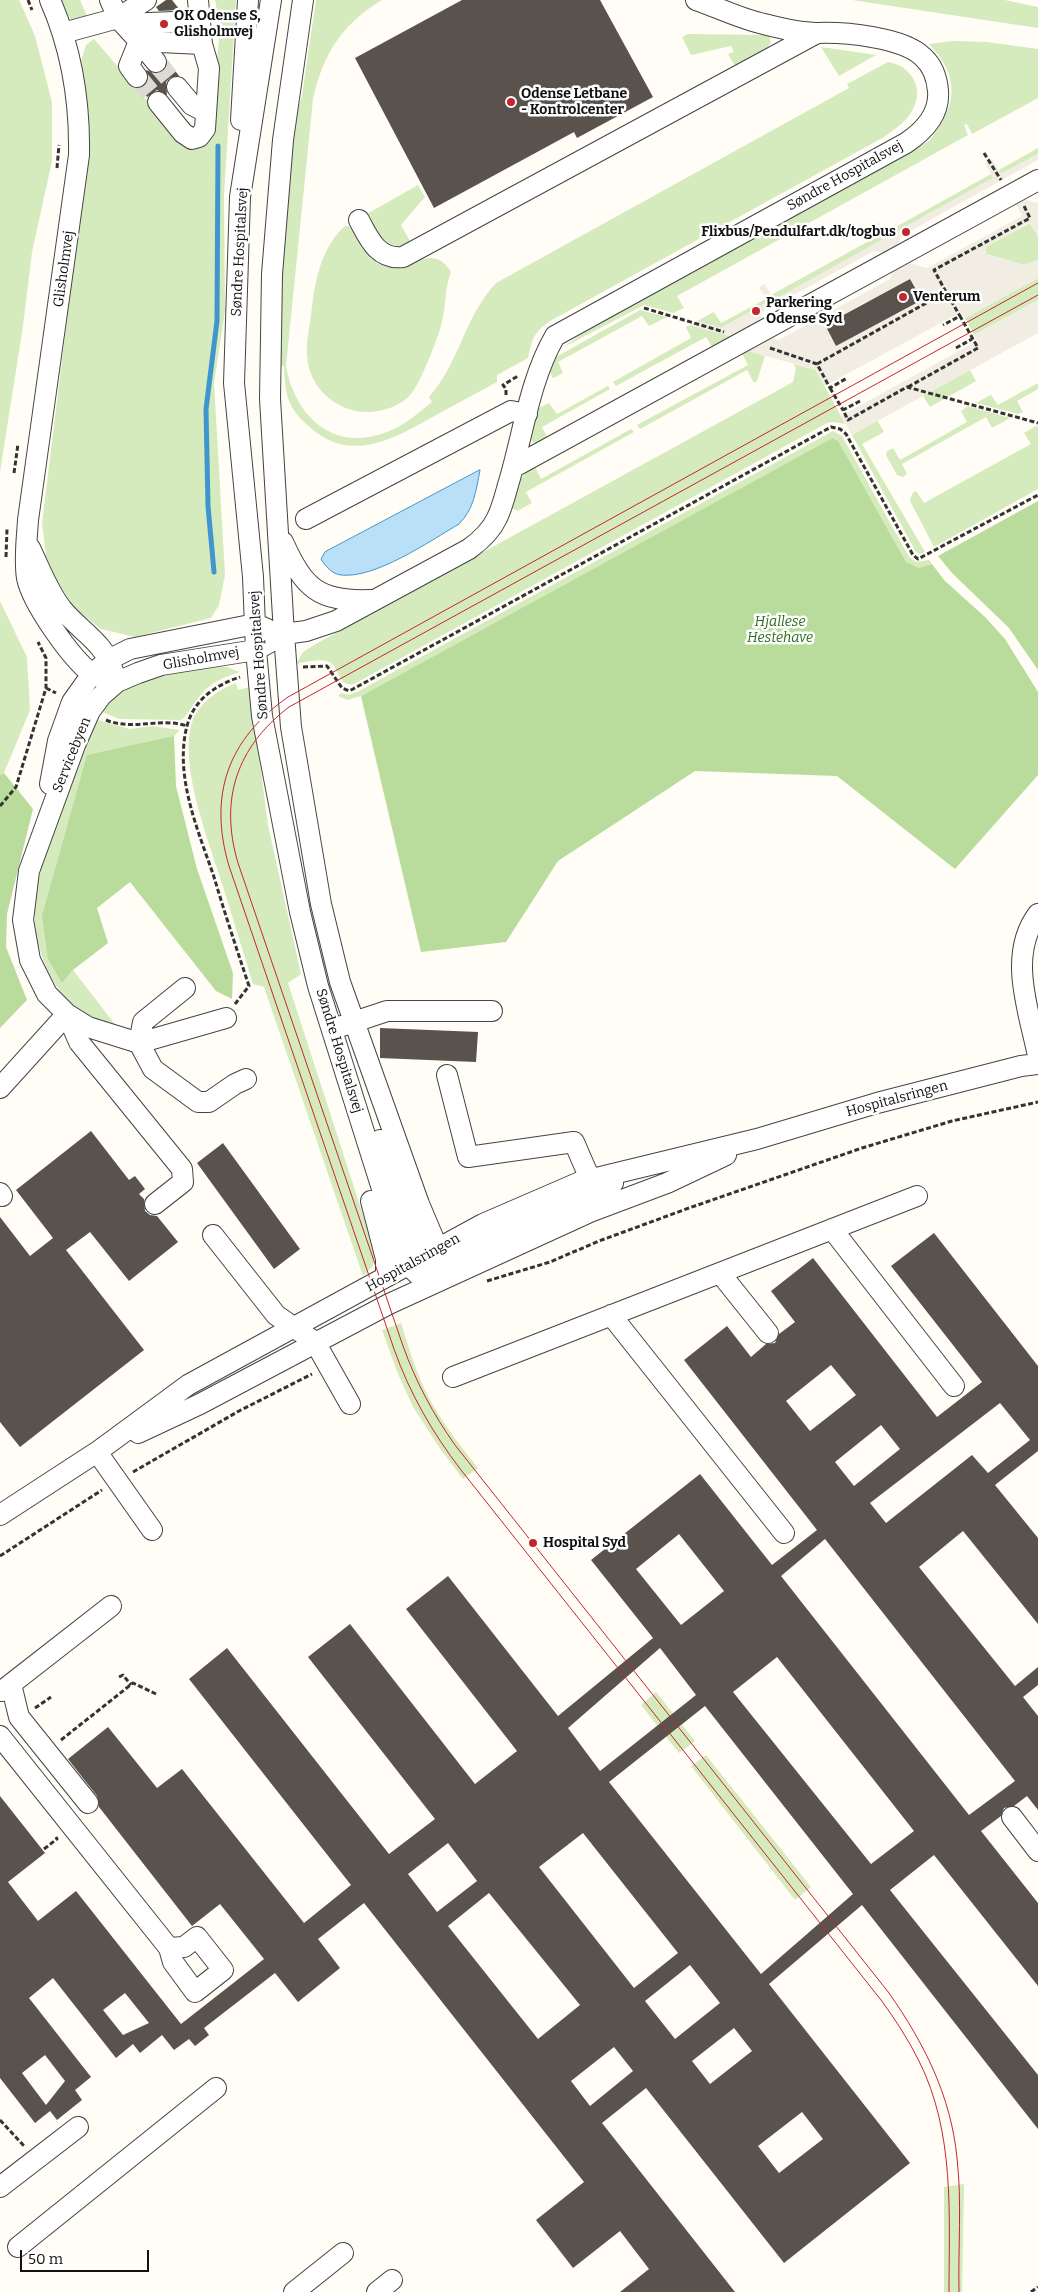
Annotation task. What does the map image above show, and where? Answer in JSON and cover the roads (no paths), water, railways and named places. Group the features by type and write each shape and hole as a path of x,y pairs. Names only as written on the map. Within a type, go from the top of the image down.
{"street":[{"name":"Glisholmvej","path":"50,0 63,33 76,92 79,155 29,510 27,578 36,602 63,642 92,674 110,659 130,649 255,624"},
{"path":"63,33 117,14 146,0"},
{"path":"158,102 184,133 192,139 199,136 204,129 210,68 202,44 198,0 180,0"},
{"path":"240,197 241,98 248,0"},
{"name":"Søndre Hospitalsvej","path":"271,0 240,197 234,383 253,577 256,650 264,728 300,912 318,986 334,1032 393,1226 429,1267"},
{"path":"298,0 298,24"},
{"name":"Søndre Hospitalsvej","path":"303,0 298,24 283,140 272,274 270,399 291,727 321,904 340,982 419,1204 429,1267"},
{"name":"Søndre Hospitalsvej","path":"284,634 306,631 336,621 478,542 497,518 514,466 542,362 555,336 895,149 914,137 930,122 938,103 937,84 932,68 919,53 906,46 880,39 838,33 817,33 764,24 696,0"},
{"path":"117,14 199,21"},
{"path":"117,14 156,62"},
{"path":"359,220 373,245 382,253 386,256 403,257 817,33"},
{"path":"139,41 202,44"},
{"path":"137,77 129,66 139,41"},
{"path":"177,87 192,104 200,109 207,100"},
{"path":"514,466 1038,181"},
{"path":"306,519 506,413 511,411 528,414"},
{"path":"277,530 293,565 305,581 317,591 331,598 345,601 375,599"},
{"name":"Glisholmvej","path":"27,540 55,598 63,610 100,645 110,659 117,682 161,665 256,650 284,634"},
{"path":"255,624 284,634"},
{"path":"92,674 117,682"},
{"name":"Servicebyen","path":"92,674 29,871 24,920 30,960 47,994 67,1014 88,1027 139,1043"},
{"name":"Servicebyen","path":"81,707 101,696 117,682"},
{"path":"1038,914 1024,943 1021,963 1038,1056"},
{"path":"185,988 143,1022 139,1043 153,1069 198,1102 209,1102 235,1084 246,1079"},
{"path":"386,1277 384,1251 356,1148 334,1032 387,1011 492,1011"},
{"path":"0,1088 67,1014 78,1042 182,1169 183,1182 155,1204"},
{"path":"139,1043 226,1018"},
{"name":"Hospitalsringen","path":"429,1267 483,1224 590,1180 661,1161 757,1139 877,1103 1038,1064"},
{"path":"447,1075 468,1157 574,1142 590,1180"},
{"name":"Hospitalsringen","path":"98,1452 226,1390 386,1277 429,1267 590,1212 667,1183 757,1139"},
{"path":"303,1335 412,1280 429,1267 661,1161"},
{"path":"453,1376 917,1196"},
{"path":"832,1229 954,1386"},
{"path":"213,1236 276,1316 303,1335 328,1363 350,1404"},
{"path":"720,1272 768,1333"},
{"path":"611,1315 784,1533"},
{"name":"Hospitalsringen","path":"0,1515 98,1452 188,1385 303,1335"},
{"path":"98,1452 152,1530"},
{"path":"88,1803 21,1720 6,1688 110,1606"},
{"path":"0,1736 169,1948"},
{"path":"1012,1817 1038,1851"},
{"path":"18,2247 216,2088"},
{"path":"0,2187 78,2127"},
{"path":"294,2292 343,2253"}],"water":[{"path":"480,470 474,499 464,518 459,524 418,549 386,565 355,575 335,573 321,559 325,552"}],"waterway":[{"path":"214,572 208,506 206,409 217,321 218,146"}],"tunnel":[{"path":"156,62 177,87"},
{"path":"137,77 158,102"}],"tram line":[{"path":"949,2292 948,2174 944,2145 939,2116 931,2088 906,2037 881,2000 461,1470 431,1427 415,1397 394,1349 229,866 223,840 221,816 223,792 228,771 237,750 267,713 288,697 1038,283"},
{"path":"959,2292 959,2191 954,2135 949,2113 934,2071 914,2031 889,1993 455,1445 439,1422 419,1385 403,1346 238,863 231,817 232,796 237,776 245,757 256,739 289,707 1038,295"}],"place":[{"name":"OK Odense S, Glisholmvej","path":"164,24"},
{"name":"Odense Letbane - Kontrolcenter","path":"511,102"},
{"name":"Flixbus/Pendulfart.dk/togbus","path":"906,232"},
{"name":"Venterum","path":"903,297"},
{"name":"Parkering Odense Syd","path":"756,311"},
{"name":"Hospital Syd","path":"533,1543"}],"park label":[{"name":"Hjallese Hestehave","path":"780,630"}]}
